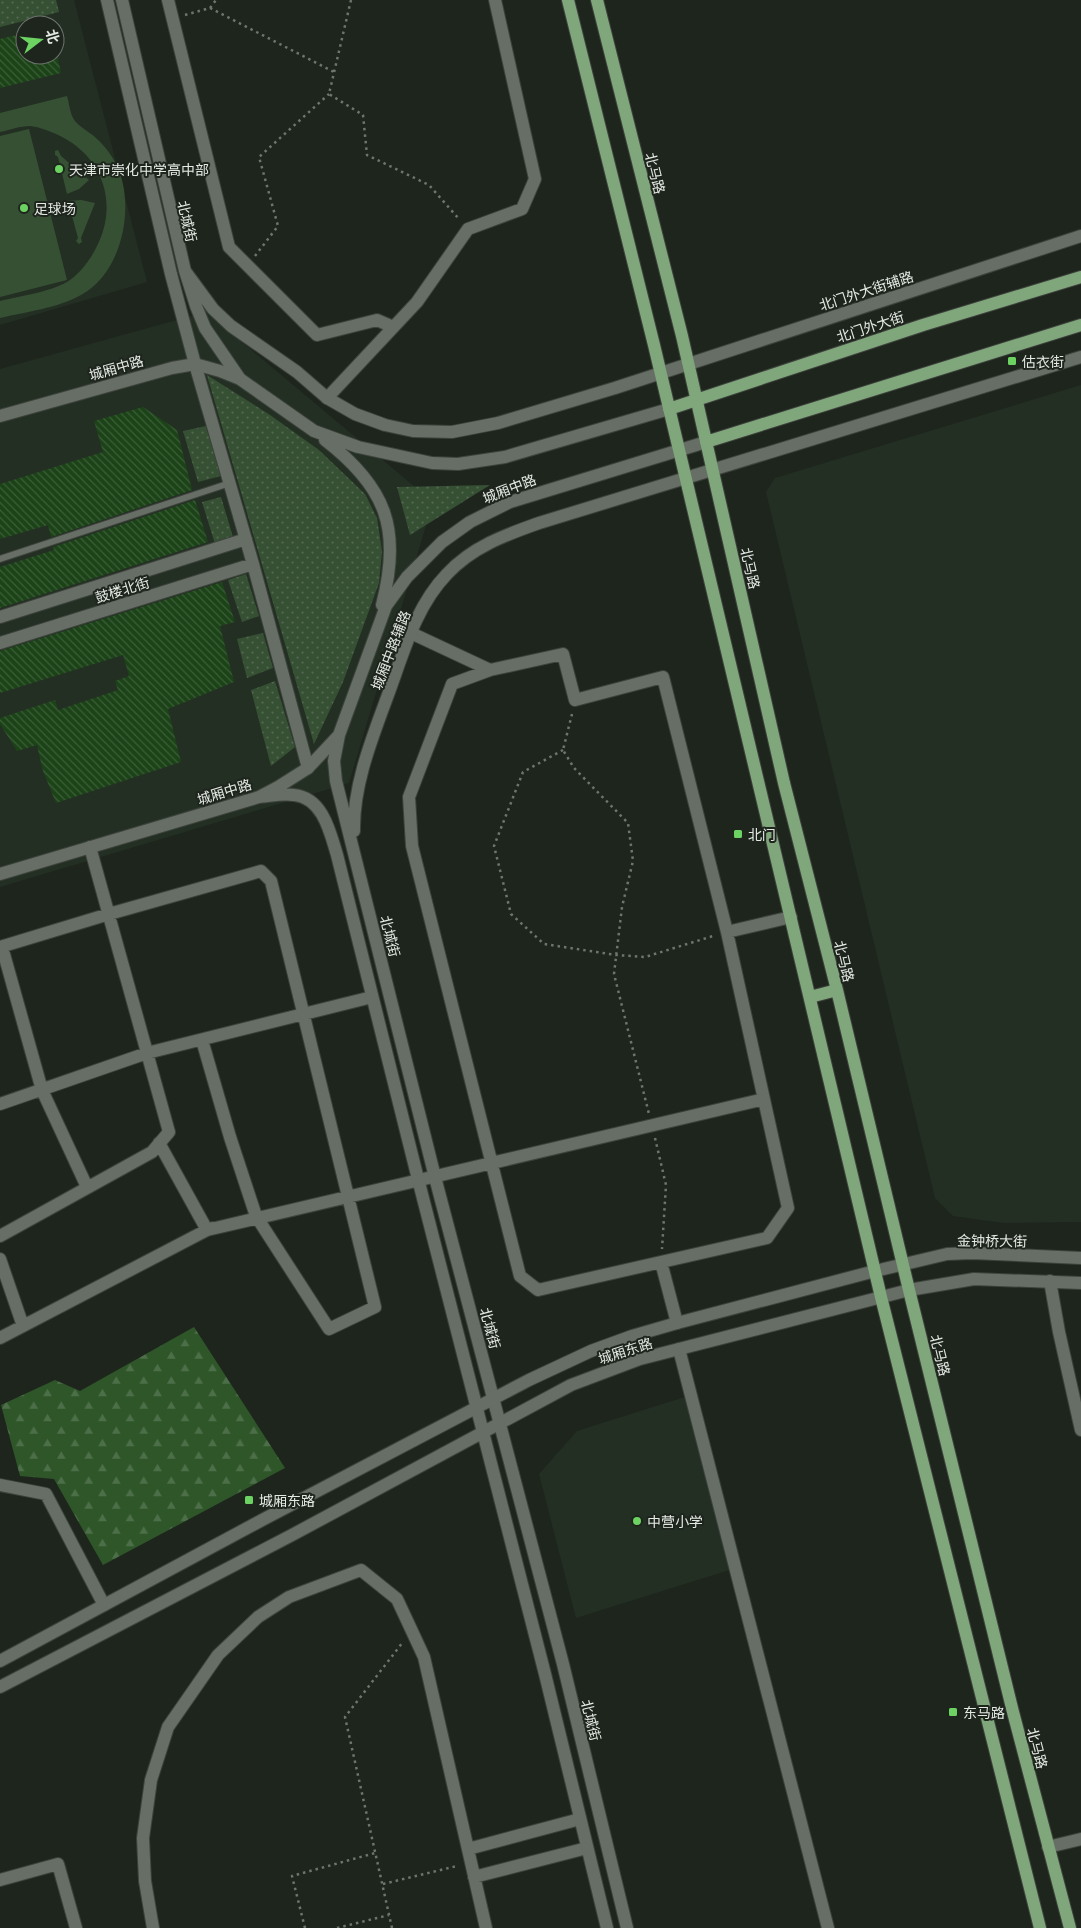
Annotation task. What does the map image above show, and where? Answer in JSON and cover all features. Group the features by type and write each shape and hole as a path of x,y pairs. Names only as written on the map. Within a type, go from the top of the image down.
{"main road":[{"path":"568,0 669,409 881,1297 1040,1928"},
{"name":"北马路","path":"597,0 688,364 784,783 1048,1847 1070,1928"},
{"name":"北门外大街","path":"669,409 913,328 1081,277"},
{"path":"706,442 1081,325"},
{"path":"810,997 836,990"}],"street":[{"name":"北城街","path":"107,0 194,364 254,564 308,768"},
{"name":"北城街","path":"122,0 185,271 205,328 240,379"},
{"path":"168,0 229,247 317,335 377,320 393,327"},
{"path":"327,398 417,302 468,229 522,209 535,179 495,0"},
{"name":"北门外大街辅路","path":"660,373 1081,236"},
{"path":"185,271 213,309 231,326 296,372 327,398 355,414 385,426 413,431 452,432 498,423 660,373"},
{"path":"685,478 1081,357"},
{"name":"城厢中路","path":"0,416 165,369 194,364 240,379 340,452 366,477 379,499 388,523 391,544 390,566 374,636"},
{"name":"城厢中路","path":"314,432 387,454 432,463 458,464 482,462 505,457 669,409"},
{"name":"城厢中路","path":"0,874 259,797 278,787 308,768 339,735 386,606 407,577 442,542 470,522 497,507 527,495 706,442"},
{"name":"城厢中路辅路","path":"354,849 354,810 373,736 411,633 426,602 441,581 458,564 484,545 531,526 685,478"},
{"name":"鼓楼北街","path":"0,617 246,540"},
{"name":"鼓楼北街","path":"0,643 254,564"},
{"path":"411,633 490,670"},
{"path":"563,654 575,700 663,677 727,932 788,1208 767,1238 538,1290 520,1276 412,846 410,796 452,684 490,670 563,654"},
{"name":"北城街","path":"339,735 334,761 336,780 436,1179 563,1664 627,1928"},
{"path":"259,797 296,795 306,799 322,814 327,823 337,855 417,1176 478,1408 607,1928"},
{"path":"0,1236 152,1152 169,1132 90,847"},
{"path":"87,1187 42,1090 1,947 261,871 271,881 375,1307 329,1328 256,1217 230,1138 202,1040"},
{"path":"727,932 791,916"},
{"path":"0,1104 147,1054 372,997"},
{"path":"0,1338 207,1230 417,1176 436,1179 764,1099"},
{"path":"159,1143 207,1230"},
{"name":"金钟桥大街","path":"875,1271 948,1254 961,1253 1081,1258"},
{"path":"0,1259 22,1326"},
{"path":"661,1262 678,1323"},
{"name":"城厢东路","path":"0,1661 554,1368 591,1351 632,1336 678,1323 875,1271"},
{"path":"909,1290 974,1278 1081,1283"},
{"path":"1050,1282 1081,1430"},
{"name":"城厢东路","path":"0,1687 292,1535 571,1385 640,1359 909,1290"},
{"path":"678,1349 828,1928"},
{"path":"0,1485 46,1494 104,1605"},
{"path":"153,1928 145,1881 143,1838 151,1780 168,1727 218,1655 258,1617 289,1597 361,1570 397,1599 424,1657 486,1928"},
{"path":"468,1849 580,1819"},
{"path":"1048,1847 1081,1839"},
{"path":"474,1877 587,1848"},
{"path":"0,1880 58,1864 76,1928"}],"lane":[{"path":"0,558 230,483"}],"path":[{"path":"172,18 210,8 216,0"},
{"path":"248,266 278,226 259,157 329,94 351,0"},
{"path":"210,8 334,72"},
{"path":"329,94 363,115 367,156 429,185 468,229"},
{"path":"575,700 563,750 574,768 628,823 633,861 622,907 614,974 666,1185 661,1262"},
{"path":"563,750 523,772 494,846 511,914 544,944 616,955 645,957 727,932"},
{"path":"392,1928 345,1717 412,1631"},
{"path":"305,1928 292,1876 376,1853"},
{"path":"382,1884 471,1863"},
{"path":"337,1928 390,1915"}],"shaded area":[{"name":"天津市崇化中学高中部","path":"0,0 74,0 147,282 0,325"},
{"path":"206,312 433,502 349,783 0,887 0,369"},
{"path":"1081,385 1081,1222 1004,1223 953,1216 935,1198 766,492 775,478"},
{"name":"中营小学","path":"691,1395 736,1568 576,1618 539,1474 577,1431"}],"green space":[{"path":"0,0 56,0 59,12 47,15 15,15 15,23 0,27"},
{"path":"67,96 75,121 107,149 122,178 125,216 122,235 116,254 107,271 95,285 81,295 52,306 0,318 0,301 54,288 74,277 91,257 103,231 106,197 95,167 85,154 72,143 40,128 26,126 0,132 0,113"},
{"name":"足球场","path":"29,129 67,280 0,297 0,136"},
{"path":"58,150 61,156 89,180 79,189 67,194 58,157 55,155 55,151"},
{"path":"81,200 95,203 81,238 82,242 79,244 76,241 78,238 68,201"},
{"path":"207,375 270,415 319,450 365,494 377,518 382,551 379,583 343,682 314,744"},
{"path":"206,426 221,476 198,482 183,431"},
{"path":"490,485 410,535 397,487"},
{"path":"221,497 233,537 215,544 202,502"},
{"path":"246,574 259,616 242,622 228,580"},
{"path":"263,633 273,668 247,678 237,639"},
{"path":"275,681 295,747 271,766 251,690"},
{"path":"194,1327 285,1468 103,1565 54,1479 20,1476 1,1405 55,1380 80,1391"}],"building":[{"path":"15,35 15,65 59,65 61,73 0,88 0,39"},
{"path":"143,407 177,430 192,490 51,537 48,525 0,539 0,484 103,452 94,421"},
{"path":"195,500 208,542 0,608 0,567 54,550 53,547"},
{"path":"222,582 235,622 220,626 234,682 168,709 181,762 56,803 43,771 37,745 17,751 0,724 0,718 55,700 58,710 118,690 115,681 129,676 123,655 0,693 0,651"}],"place":[{"name":"天津市崇化中学高中部","path":"59,169"},
{"name":"足球场","path":"24,208"},
{"name":"估衣街","path":"1012,361"},
{"name":"北门","path":"738,834"},
{"name":"城厢东路","path":"249,1500"},
{"name":"中营小学","path":"637,1521"},
{"name":"东马路","path":"953,1712"}]}
